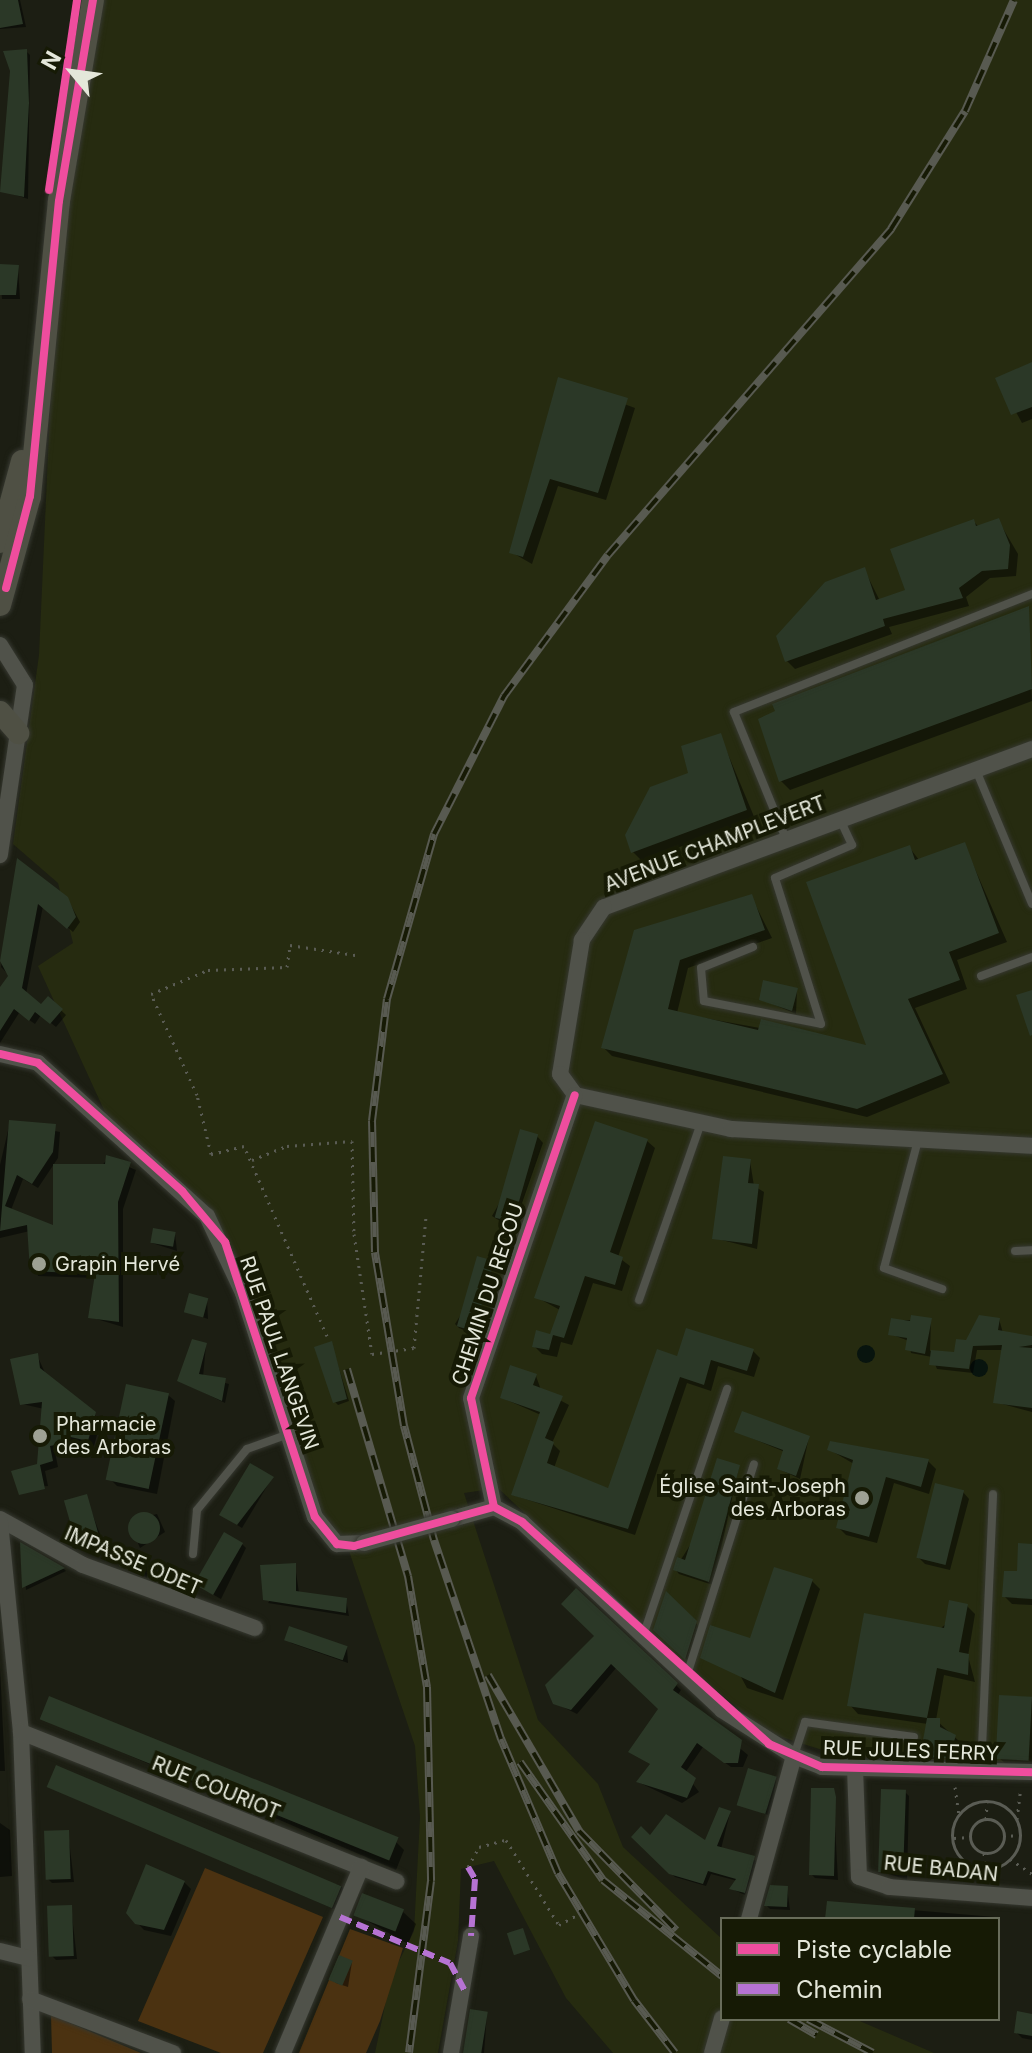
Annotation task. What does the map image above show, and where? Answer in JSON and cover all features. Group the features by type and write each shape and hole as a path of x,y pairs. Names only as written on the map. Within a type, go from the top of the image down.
{"main road":[{"path":"0,542 35,401 50,164 77,0"},
{"path":"0,605 30,496 59,201 93,0"},
{"path":"0,712 18,733"}],"street":[{"path":"0,645 25,685 0,855"},
{"name":"AVENUE CHAMPLEVERT","path":"575,1095 560,1074 588,921 604,907 1032,749"},
{"name":"RUE PAUL LANGEVIN","path":"0,1054 38,1063 207,1216 225,1242 320,1526 337,1544 364,1543 494,1507"},
{"path":"575,1095 701,1123 917,1144 1032,1146"},
{"name":"CHEMIN DU RECOU","path":"494,1507 471,1398 575,1095"},
{"name":"RUE JULES FERRY","path":"494,1507 522,1522 748,1729 794,1756 855,1768 1032,1772"},
{"path":"0,1521 4,1614 21,1732 33,2053"},
{"name":"IMPASSE ODET","path":"0,1521 96,1571 255,1628"},
{"name":"RUE COURIOT","path":"21,1732 396,1881"},
{"path":"750,1917 794,1756"},
{"name":"RUE BADAN","path":"855,1768 859,1877 889,1887 1032,1898"},
{"path":"283,2053 361,1867"},
{"path":"451,2053 471,1936"},
{"path":"0,1951 29,1958"},
{"path":"30,1999 173,2053"},
{"path":"712,2053 721,2021"}],"lane":[{"path":"786,839 734,712 1032,594"},
{"path":"976,769 1032,904"},
{"path":"753,947 701,968 704,1001 821,1024 775,878 852,845 840,819"},
{"path":"981,976 1032,957"},
{"path":"639,1300 701,1123"},
{"path":"917,1144 884,1268 942,1289"},
{"path":"1015,1251 1032,1250"},
{"path":"644,1633 727,1389"},
{"path":"193,1554 197,1510 247,1449 290,1434"},
{"path":"687,1676 754,1464"},
{"path":"981,1771 993,1494"},
{"path":"794,1756 805,1722 914,1737"}],"path":[{"path":"327,1336 244,1146 211,1154 197,1095 151,994 208,970 287,967 290,945 355,955"},
{"path":"251,1160 287,1146 352,1141 354,1234 372,1354 414,1348 426,1215"},
{"path":"955,1771 959,1817 953,1838 960,1856 985,1869 1010,1859 1020,1835 1016,1819 1022,1782 1032,1782"},
{"path":"959,1817 988,1801"},
{"path":"988,1801 1016,1819"},
{"path":"986,1819 988,1801"},
{"path":"986,1819 1003,1836 1020,1835"},
{"path":"970,1837 974,1825 986,1819"},
{"path":"984,1852 997,1849 1003,1836"},
{"path":"953,1838 970,1837"},
{"path":"970,1837 984,1852 985,1869"},
{"path":"468,1867 479,1847 506,1840 559,1925 586,1910"},
{"path":"1010,1859 1032,1874"}],"shaded area":[{"path":"95,0 1032,0 1032,1763 844,1757 769,1733 696,1674 498,1488 464,1493 538,1720 598,1784 623,1847 720,1937 720,2021 860,2021 934,2053 613,2053 566,1998 494,1861 461,1869 458,1941 438,2053 375,2053 391,1977 414,1931 420,1817 415,1746 347,1545 328,1539 220,1234 115,1134 38,966 73,943 58,883 13,844 39,655 56,277"},
{"path":"866,1345 875,1354 866,1363 857,1354"},
{"path":"979,1359 988,1368 979,1377 970,1368"},
{"path":"205,1868 323,1917 263,2053 221,2053 138,2021"},
{"path":"350,1929 403,1948 380,2021 366,2053 299,2053"},
{"path":"51,2015 141,2053 52,2053"}],"building":[{"path":"0,0 18,0 23,24 0,28"},
{"path":"27,49 29,103 24,197 0,192 10,71 3,51"},
{"path":"0,264 19,265 16,295 0,295"},
{"path":"1032,362 1032,407 1011,415 995,378"},
{"path":"558,377 628,398 598,493 550,479 523,557 509,553"},
{"path":"999,518 1010,545 1008,569 982,571 959,588 963,598 883,619 885,626 785,662 776,636 825,582 865,567 876,600 905,590 890,549 974,519 976,526"},
{"path":"1029,606 1032,689 779,782 758,719 775,711 772,704"},
{"path":"721,733 747,810 631,853 625,835 650,787 688,773 681,746"},
{"path":"965,842 999,933 949,952 960,980 908,999 943,1074 857,1109 601,1048 634,930 752,894 765,930 680,960 668,1009 758,1030 761,1019 866,1045 806,882 910,845 915,860"},
{"path":"17,858 68,897 76,917 67,929 38,904 22,988 41,1004 48,996 63,1009 50,1024 35,1012 29,1021 14,1009 0,1031 0,987 8,976 0,961"},
{"path":"763,980 798,988 792,1011 759,1000"},
{"path":"1032,990 1032,1035 1030,1036 1016,995"},
{"path":"9,1120 56,1124 53,1152 32,1184 17,1175 5,1206 53,1225 53,1164 105,1164 106,1155 131,1162 118,1202 119,1322 88,1318 95,1274 30,1271 27,1225 0,1231"},
{"path":"595,1121 648,1139 610,1252 623,1257 615,1285 585,1276 564,1338 553,1335 549,1350 532,1347 536,1330 550,1334 560,1306 534,1298"},
{"path":"520,1129 538,1134 513,1223 495,1217"},
{"path":"723,1156 751,1159 748,1183 759,1184 752,1244 712,1239"},
{"path":"153,1228 176,1232 173,1247 150,1243"},
{"path":"477,1256 494,1261 474,1331 457,1326"},
{"path":"189,1293 208,1298 203,1317 184,1312"},
{"path":"911,1315 932,1318 925,1354 905,1350 907,1338 888,1335 891,1318 910,1321"},
{"path":"979,1315 1000,1318 998,1330 1032,1336 1032,1345 1019,1347 1032,1348 1032,1408 993,1403 1002,1345 973,1346 969,1369 929,1365 931,1350 954,1352 956,1339 966,1340"},
{"path":"686,1328 754,1349 747,1371 711,1360 704,1385 680,1377 628,1529 511,1495 540,1412 500,1398 510,1365 537,1374 533,1385 563,1396 545,1438 554,1442 547,1463 608,1488 657,1349 677,1356"},
{"path":"192,1339 207,1343 199,1374 226,1378 222,1401 177,1381"},
{"path":"332,1341 347,1399 333,1403 314,1347"},
{"path":"38,1353 40,1368 96,1412 88,1441 62,1435 60,1444 50,1446 53,1461 40,1465 45,1489 19,1495 11,1471 37,1464 42,1402 20,1405 10,1359"},
{"path":"126,1384 169,1393 149,1489 106,1480"},
{"path":"742,1411 810,1436 796,1476 777,1469 783,1450 734,1432"},
{"name":"Église Saint-Joseph des Arboras","path":"830,1441 929,1459 921,1487 886,1477 869,1537 836,1528 853,1460 827,1450"},
{"path":"717,1458 740,1465 709,1582 673,1570 677,1557 685,1560"},
{"path":"250,1463 274,1477 237,1525 219,1515"},
{"path":"935,1483 964,1490 945,1565 916,1558"},
{"path":"87,1494 98,1533 75,1540 64,1501"},
{"path":"144,1512 155,1517 160,1528 155,1539 144,1544 133,1539 128,1528 133,1517"},
{"path":"224,1532 243,1543 213,1595 194,1584"},
{"path":"20,1542 65,1568 22,1588"},
{"path":"1018,1543 1032,1544 1032,1599 1002,1597 1004,1571 1017,1571"},
{"path":"128,1548 148,1559 144,1575 119,1566"},
{"path":"296,1563 296,1591 347,1598 346,1613 263,1600 260,1565"},
{"path":"774,1567 813,1579 775,1693 700,1658 710,1625 750,1638"},
{"path":"576,1588 678,1683 673,1690 742,1740 738,1763 724,1763 697,1743 681,1767 696,1778 687,1798 636,1782 650,1764 628,1752 658,1709 611,1664 571,1710 553,1704 545,1685 594,1636 561,1604"},
{"path":"666,1591 697,1621 685,1660 653,1630"},
{"path":"949,1600 968,1604 959,1652 969,1654 968,1675 937,1668 927,1718 847,1706 864,1613 944,1628"},
{"path":"289,1626 348,1646 343,1660 284,1640"},
{"path":"999,1695 1032,1697 1029,1761 996,1759"},
{"path":"49,1696 399,1837 389,1860 40,1719"},
{"path":"927,1718 940,1718 940,1727 956,1735 949,1758 920,1757"},
{"path":"56,1765 341,1886 332,1908 47,1787"},
{"path":"748,1768 777,1777 765,1814 737,1805"},
{"path":"811,1788 834,1788 834,1876 809,1875"},
{"path":"881,1789 906,1790 903,1873 878,1872"},
{"path":"719,1807 731,1811 717,1846 755,1856 745,1893 729,1889 736,1879 708,1871 703,1884 669,1874 631,1837 641,1826 650,1835 666,1814 705,1840"},
{"path":"69,1830 71,1879 46,1880 44,1831"},
{"path":"146,1864 185,1881 164,1930 135,1924 126,1913"},
{"path":"770,1885 788,1886 787,1907 764,1906"},
{"path":"362,1893 404,1909 395,1932 353,1915"},
{"path":"827,1901 915,1908 914,1917 825,1917"},
{"path":"72,1905 74,1956 49,1957 47,1906"},
{"path":"523,1928 530,1950 514,1955 507,1933"},
{"path":"339,1955 353,1961 342,1986 328,1980"},
{"path":"470,2009 488,2012 481,2053 463,2053"},
{"path":"1017,2011 1032,2014 1032,2036 1014,2033"}],"railway":[{"path":"675,2053 634,2000 558,1873 501,1739 434,1540 404,1426 375,1252 372,1121 387,999 434,834 504,696 608,555 891,229 965,111 1014,0"},
{"path":"347,1369 408,1576 427,1687 431,1881 409,2053"},
{"path":"488,1675 579,1831 676,1930"},
{"path":"520,1762 603,1880 720,1974"},
{"path":"792,2021 817,2035"},
{"path":"812,2021 873,2053"}],"marked path":[{"path":"468,1867 475,1879 471,1936"},
{"path":"340,1917 450,1963 465,1991"}],"cycle path":[{"path":"49,190 77,0"},
{"path":"6,588 30,496 59,201 93,0"},
{"path":"0,1054 38,1063 182,1191 225,1242 315,1517 337,1544 354,1546 494,1507 522,1522 769,1744 822,1767 1032,1772"},
{"path":"494,1507 471,1398 575,1095"}],"place":[{"name":"Grapin Hervé","path":"39,1264"},
{"name":"Pharmacie des Arboras","path":"40,1436"},
{"name":"Église Saint-Joseph des Arboras","path":"862,1498"}]}
